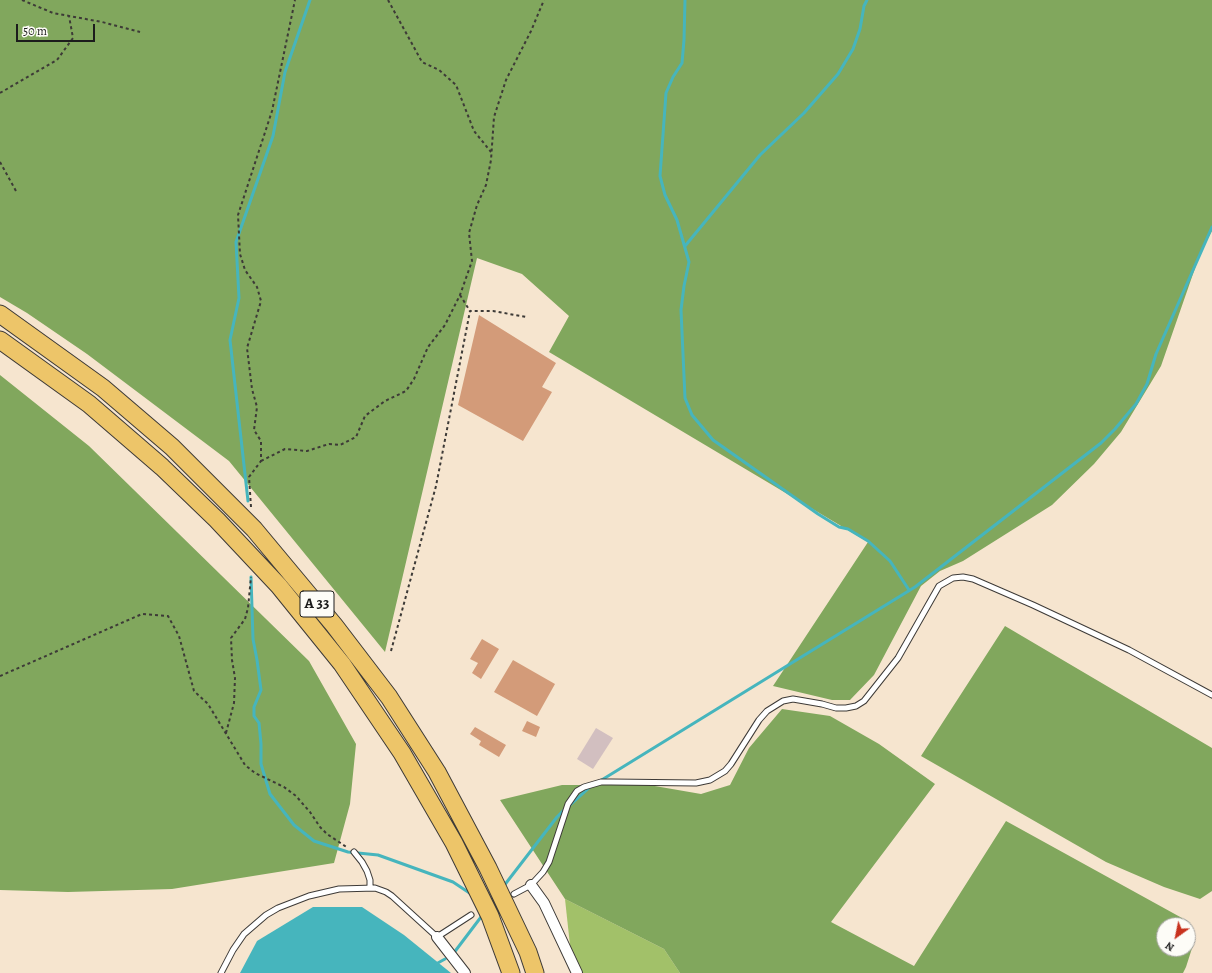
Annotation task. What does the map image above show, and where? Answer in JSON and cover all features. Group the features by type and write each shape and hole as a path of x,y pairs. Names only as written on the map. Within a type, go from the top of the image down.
{"highway":[{"name":"A 33","path":"0,314 103,388 172,447 254,530 334,625 389,697 437,772 488,868 528,952 535,973"},
{"name":"A 33","path":"0,340 89,404 162,467 217,520 288,598 342,664 402,753 454,843 490,916 511,973"}],"street":[{"path":"531,885 544,903 577,973"},
{"path":"437,937 465,973"}],"lane":[{"path":"514,894 531,885 544,872 549,862 568,804 577,791 584,787 601,782 696,783 710,780 725,771 731,764 759,720 767,711 783,701 792,699 836,708 846,708 856,706 864,701 898,658 939,586 953,578 963,577 973,579 1033,605 1129,650 1212,695"},
{"path":"354,852 367,871 370,880 370,888"},
{"path":"221,973 233,950 244,934 253,925 272,911 309,896 339,889 381,889 392,896 437,937 471,914"}],"path":[{"path":"22,0 53,13 102,22 140,32"},
{"path":"261,462 261,441 254,430 257,407 252,389 247,348 261,301 240,254 238,215 272,111 295,0"},
{"path":"388,0 404,26 422,62 439,70 456,85 474,131 491,153"},
{"path":"251,506 249,477 261,462 285,449 306,451 330,444 340,444 356,437 365,416 386,401 406,391 414,379 428,347 445,325 460,295 472,261 469,234 477,205 486,185 491,153 494,117 506,80 531,31 544,0"},
{"path":"0,94 57,60 73,38 69,16"},
{"path":"0,162 16,191"},
{"path":"391,651 436,486 470,311 460,295"},
{"path":"470,311 493,311 526,317"},
{"path":"226,734 234,703 235,678 231,638 245,619 252,577"},
{"path":"0,676 142,614 168,616 179,636 194,691 208,704 245,765 250,770 284,787 296,796 327,834 354,852"}],"shaded area":[{"path":"596,728 613,738 593,769 577,759"}],"green space":[{"path":"0,0 1212,0 1212,231 1201,251 1161,366 1121,432 1094,464 1052,505 963,561 940,571 921,586 874,675 850,700 832,700 773,686 868,542 549,352 569,316 522,274 477,258 385,652 229,461 87,354 27,313 0,297"},
{"path":"0,375 89,446 309,661 356,744 350,804 334,863 172,889 68,892 0,890"},
{"path":"1005,626 1212,748 1212,891 1200,899 1164,887 1106,862 921,756"},
{"path":"782,709 830,716 879,744 935,784 831,922 914,966 1006,821 1180,917 1156,917 1156,957 1189,957 1183,973 680,973 664,949 565,899 500,800 562,785 649,785 701,794 730,785 749,748"},
{"path":"565,899 664,949 680,973 573,973"}],"water":[{"path":"313,907 362,907 404,935 451,973 240,973 257,941"}],"building":[{"path":"479,315 556,363 542,387 552,392 523,441 458,405"},
{"path":"482,639 499,649 481,679 472,673 478,663 470,659"},
{"path":"513,660 555,684 537,716 494,692"},
{"path":"527,721 540,727 536,737 522,731"},
{"path":"475,727 506,745 499,757 479,745 481,741 470,734"}],"waterway":[{"path":"248,501 230,340 239,298 236,242 273,136 285,72 310,0"},
{"path":"685,0 682,63 673,77 666,93 660,176 665,195 677,220 689,262 681,310 685,398 692,415 713,440 818,514 839,527 848,529 868,541 890,561 909,590"},
{"path":"685,246 760,155 804,113 838,74 853,49 860,29 864,6 867,0"},
{"path":"600,781 915,587 1101,443 1136,404 1147,384 1156,354 1212,227"},
{"path":"251,577 253,639 261,690 254,707 254,716 259,723 261,764 270,794 294,825 314,841 348,852 378,855 453,882 471,894"},
{"path":"569,806 590,787"},
{"path":"503,887 557,817 565,809"},
{"path":"453,954 481,917"},
{"path":"436,964 445,959"}]}
